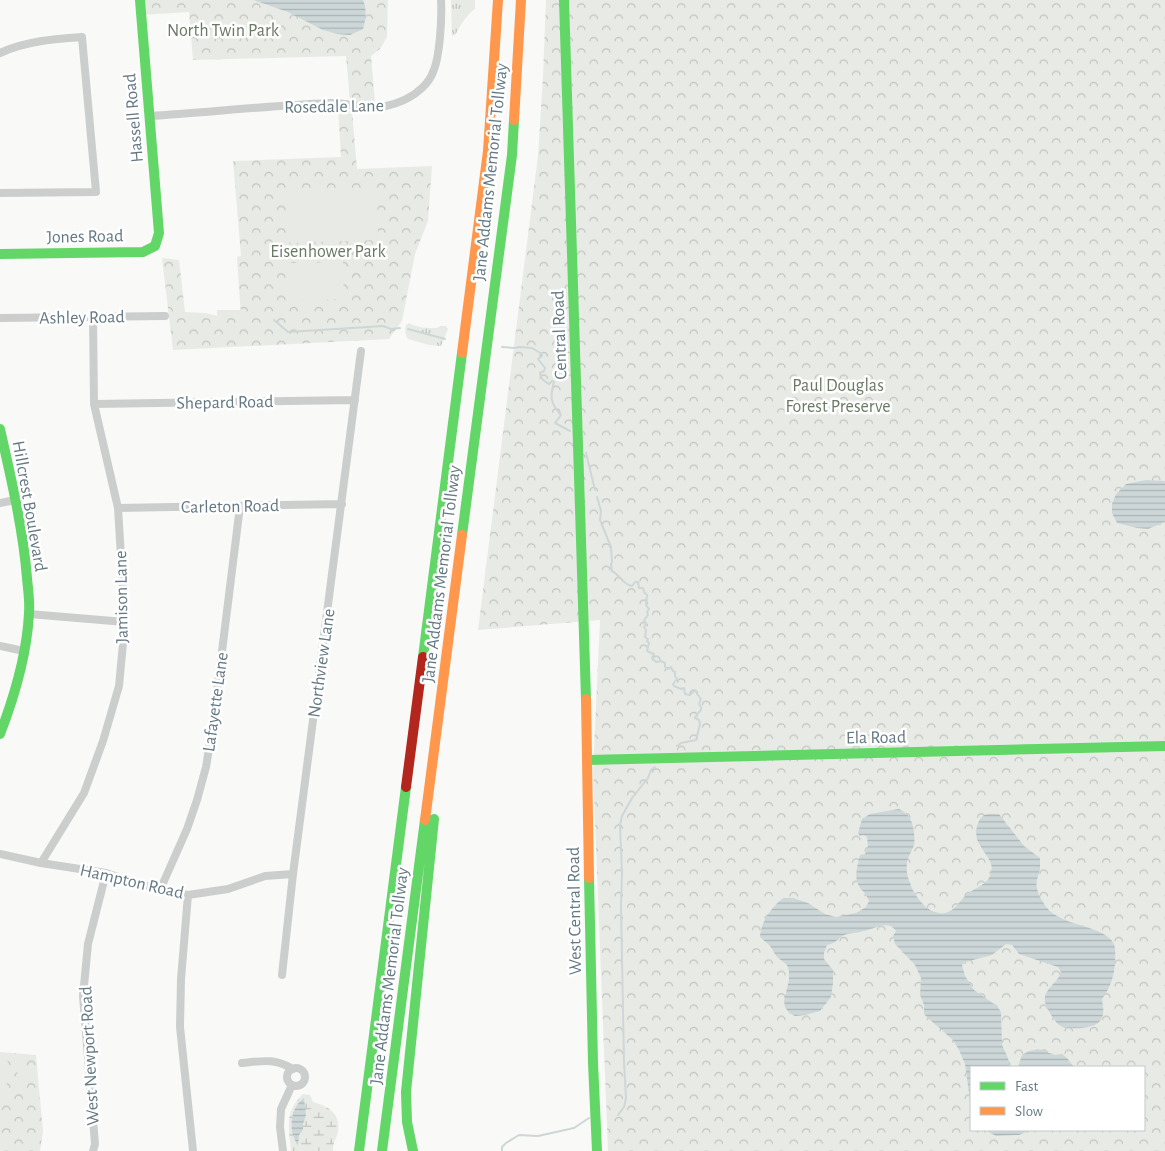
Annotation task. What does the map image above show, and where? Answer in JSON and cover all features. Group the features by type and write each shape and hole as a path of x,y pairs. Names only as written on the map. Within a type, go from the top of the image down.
{"main road":[{"name":"Hassell Road","path":"140,0 159,233"},
{"name":"Jane Addams Memorial Tollway","path":"359,1151 488,152 498,0"},
{"name":"Jane Addams Memorial Tollway","path":"382,1151 512,154 521,0"},
{"name":"Central Road","path":"564,0 585,670"},
{"name":"Jones Road","path":"0,254 143,252 155,246 159,233"},
{"name":"Hillcrest Boulevard","path":"0,429 22,529 27,562 29,614 18,682 0,734"},
{"path":"413,1151 409,1139 405,1106 432,850 445,666"},
{"name":"West Central Road","path":"585,670 593,1063 597,1151"},
{"name":"Ela Road","path":"588,760 1165,746"}],"street":[{"name":"Rosedale Lane","path":"150,116 332,103 367,108 397,104 421,89 428,82 434,70 438,48 441,0"},
{"path":"0,53 38,42 82,37 96,192 0,193"},
{"name":"Ashley Road","path":"0,318 165,316"},
{"name":"Jamison Lane","path":"41,863 84,793 103,741 119,686 125,622 118,508 94,404 93,317"},
{"name":"Northview Lane","path":"282,975 293,874 361,351"},
{"name":"Shepard Road","path":"94,404 355,400"},
{"path":"0,503 15,500"},
{"name":"Carleton Road","path":"118,508 342,504"},
{"name":"Lafayette Lane","path":"160,890 187,829 206,766 240,506"},
{"path":"29,614 125,622"},
{"path":"0,646 24,651"},
{"name":"Hampton Road","path":"0,854 41,863 106,873 160,890 188,895 228,889 265,876 293,874"},
{"name":"West Newport Road","path":"93,1151 95,1144 83,996 88,944 106,873"},
{"path":"188,895 181,979 180,1027 193,1151"},
{"path":"242,1063 273,1060 293,1069 301,1070 305,1078 297,1086 289,1083 287,1077 289,1071 293,1069"},
{"path":"283,1151 280,1127 281,1108 292,1084"}],"green space":[{"name":"North Twin Park","path":"140,0 388,0 387,37 380,49 371,56 375,102 350,102 346,56 193,60 189,12 141,15"},
{"path":"451,0 475,0 475,9 466,18 455,35 452,36"},
{"name":"Paul Douglas Forest Preserve","path":"546,0 1165,0 1165,1151 608,1151 593,770 600,620 478,630 538,156"},
{"name":"Eisenhower Park","path":"338,108 352,111 357,169 432,166 428,221 415,254 402,321 389,339 173,350 162,258 179,260 185,312 206,313 221,317 241,317 237,257 241,256 233,161 341,157"},
{"path":"377,188 378,240 290,243 288,191"},
{"path":"343,262 344,299 288,301 287,263"},
{"path":"217,310 241,310 241,317 217,316"},
{"path":"409,323 427,328 446,326 448,329 441,346 429,345 408,339 405,329"},
{"path":"0,1052 36,1055 43,1131 40,1151 0,1151"},
{"path":"0,1055 7,1057 8,1071 0,1117"},
{"path":"27,1067 29,1084 18,1085 17,1068"},
{"path":"303,1094 310,1095 313,1102 328,1108 335,1115 338,1132 333,1151 291,1151 290,1114"}],"shaded area":[{"path":"253,0 363,0 366,11 365,22 363,29 350,35 337,34 323,30 288,12"},
{"path":"1146,480 1165,481 1165,522 1148,529 1117,523 1112,513 1112,504 1116,494 1126,484"},
{"path":"899,809 909,817 914,832 914,845 907,863 910,884 923,904 935,912 944,913 954,908 966,895 987,881 992,867 979,844 976,829 983,816 999,814 1024,846 1040,858 1037,881 1038,892 1049,910 1058,917 1100,932 1114,944 1114,973 1102,999 1102,1019 1094,1025 1082,1028 1066,1028 1059,1025 1046,1005 1045,997 1061,972 1058,967 1019,954 1012,945 1006,944 992,955 965,962 962,965 965,976 974,990 997,1006 1001,1012 1002,1045 1010,1066 970,1066 970,1100 965,1064 959,1050 953,1040 924,1014 924,1005 920,995 921,978 915,965 895,944 893,936 896,931 893,927 885,925 846,934 827,945 824,959 833,970 831,997 820,1011 795,1016 789,1013 784,1001 789,971 787,965 777,957 770,946 760,937 762,925 783,898 793,898 808,903 825,914 836,917 856,913 866,907 869,901 859,886 856,877 860,855 865,854 868,846 867,837 864,835 860,836 858,833 862,819 870,814"},
{"path":"1038,1049 1055,1055 1062,1054 1073,1066 1018,1066 1022,1055"},
{"path":"304,1098 306,1115 303,1130 299,1135 298,1146 292,1130 292,1120 297,1105"},
{"path":"987,1131 1029,1131 1019,1135 996,1136"}],"waterway":[{"path":"274,320 288,332 383,326 391,329 400,328"},
{"path":"408,329 445,339"},
{"path":"502,347 532,348 542,354 538,359 545,368 540,375 549,384 552,381 554,382 552,400 561,415 555,423 570,431"},
{"path":"586,453 595,490"},
{"path":"597,497 601,511 600,520 611,547 612,571 629,585 632,586 635,582 638,582 639,588 643,588 647,595 646,605 649,609 648,615 644,620 646,624 644,627 646,630 645,637 649,643 647,651 654,654 652,658 656,662 661,661 665,663 665,667 668,669 671,667 675,672 677,679 673,684 674,686 681,689 684,688 685,694 690,695 696,691 701,699 699,704 701,710 695,718 699,720 700,724 696,740 681,743 677,746"},
{"path":"618,1115 624,1107 626,1098 620,825 622,816 632,798 655,767"},
{"path":"502,1151 502,1147 506,1143 519,1135 538,1136 574,1128 589,1118"}],"traffic: fast":[{"path":"0,254 143,252 155,246 159,233 140,0"},
{"path":"564,0 586,699"},
{"path":"462,535 512,155 514,120"},
{"path":"423,657 462,353"},
{"path":"0,429 20,522 29,604 28,629 23,659 11,705 0,734"},
{"path":"588,760 1165,746"},
{"path":"359,1151 406,787"},
{"path":"413,1151 407,1122 406,1092 434,819"},
{"path":"382,1151 425,820"},
{"path":"589,878 597,1151"}],"traffic: slow":[{"path":"462,353 488,151 498,0"},
{"path":"514,120 521,0"},
{"path":"425,820 462,535"},
{"path":"586,699 589,878"}],"traffic: jam":[{"path":"406,787 423,657"}]}
